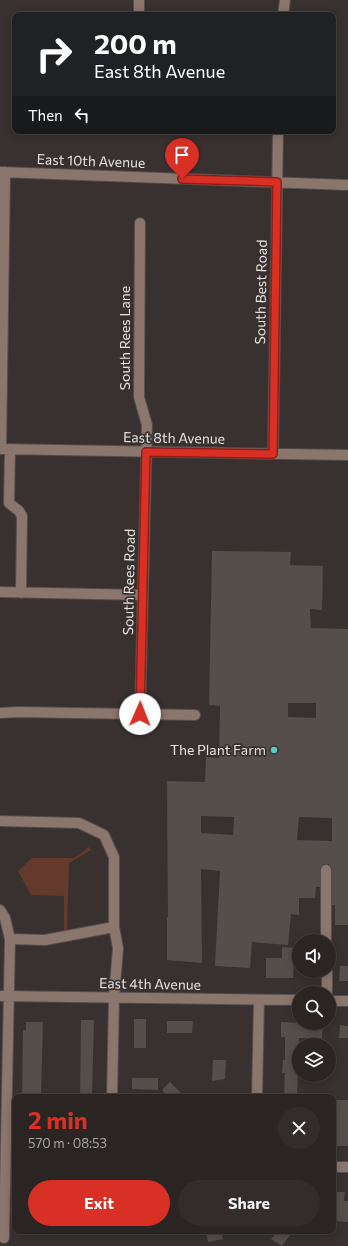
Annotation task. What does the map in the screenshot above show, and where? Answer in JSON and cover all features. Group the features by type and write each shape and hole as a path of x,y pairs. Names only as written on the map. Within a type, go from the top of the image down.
{"street":[{"path":"139,0 139,12"},
{"path":"283,12 285,0"},
{"name":"South Best Road","path":"273,454 278,134"},
{"path":"2,172 4,449 9,502 20,511 22,516 21,593"},
{"name":"East 10th Avenue","path":"2,172 348,185"},
{"name":"South Rees Lane","path":"140,222 139,397 146,425 146,452"},
{"name":"East 8th Avenue","path":"4,449 348,455"},
{"name":"South Rees Road","path":"140,714 146,452"},
{"path":"0,592 143,595"},
{"path":"0,713 195,715"},
{"path":"0,821 79,823 104,835 114,857 114,927 118,948 114,997 112,1094"},
{"path":"326,870 326,934"},
{"path":"0,910 5,918 10,939 4,996 4,1238"},
{"path":"10,939 45,940 114,927"},
{"name":"East 4th Avenue","path":"4,996 292,1000"},
{"path":"257,1094 259,1000"},
{"path":"336,1000 348,1001"},
{"path":"336,1167 348,1167"}],"shaded area":[{"path":"89,847 91,850 69,863 67,930 64,931 64,896 31,895 18,871 32,858 74,858"}],"building":[{"name":"The Plant Farm","path":"212,551 291,552 290,565 323,566 322,610 310,609 311,628 348,629 348,925 335,925 335,905 332,905 332,870 329,864 323,864 320,870 320,887 316,887 315,898 299,898 299,915 291,914 288,945 252,942 250,968 215,966 220,871 201,869 202,963 167,960 167,781 205,782 206,757 219,758 220,706 209,705","holes":["288,703 316,703 316,718 288,717","201,816 234,817 233,835 201,833","299,817 332,818 332,841 297,840"]},
{"path":"282,947 292,948 292,978 266,978 266,958 282,958"},
{"path":"340,966 348,966 348,981 339,981"},
{"path":"134,1019 146,1019 146,1048 134,1048"},
{"path":"81,1020 94,1020 92,1094 80,1094"},
{"path":"167,1021 193,1021 192,1033 167,1033"},
{"path":"26,1022 43,1022 41,1094 22,1094 23,1030 26,1030"},
{"path":"281,1022 292,1023 292,1030 323,1030 322,1038 292,1038 292,1082 298,1082 297,1094 284,1094 285,1073 282,1073 283,1060 285,1060 285,1037 281,1037"},
{"path":"340,1025 348,1026 348,1038 339,1038"},
{"path":"213,1060 226,1060 225,1079 212,1081"},
{"path":"132,1078 158,1078 158,1090 132,1089"},
{"path":"170,1082 182,1094 166,1094 162,1090"},
{"path":"336,1100 348,1100 348,1146 336,1146"},
{"path":"336,1192 345,1192 344,1201 348,1201 348,1222 336,1221"},
{"path":"206,1234 222,1234 223,1239 208,1242"},
{"path":"275,1234 291,1234 282,1246 271,1239"}],"place":[{"name":"The Plant Farm","path":"274,750"}],"route":[{"path":"140,714 146,452 273,454 277,182 182,179"}]}
